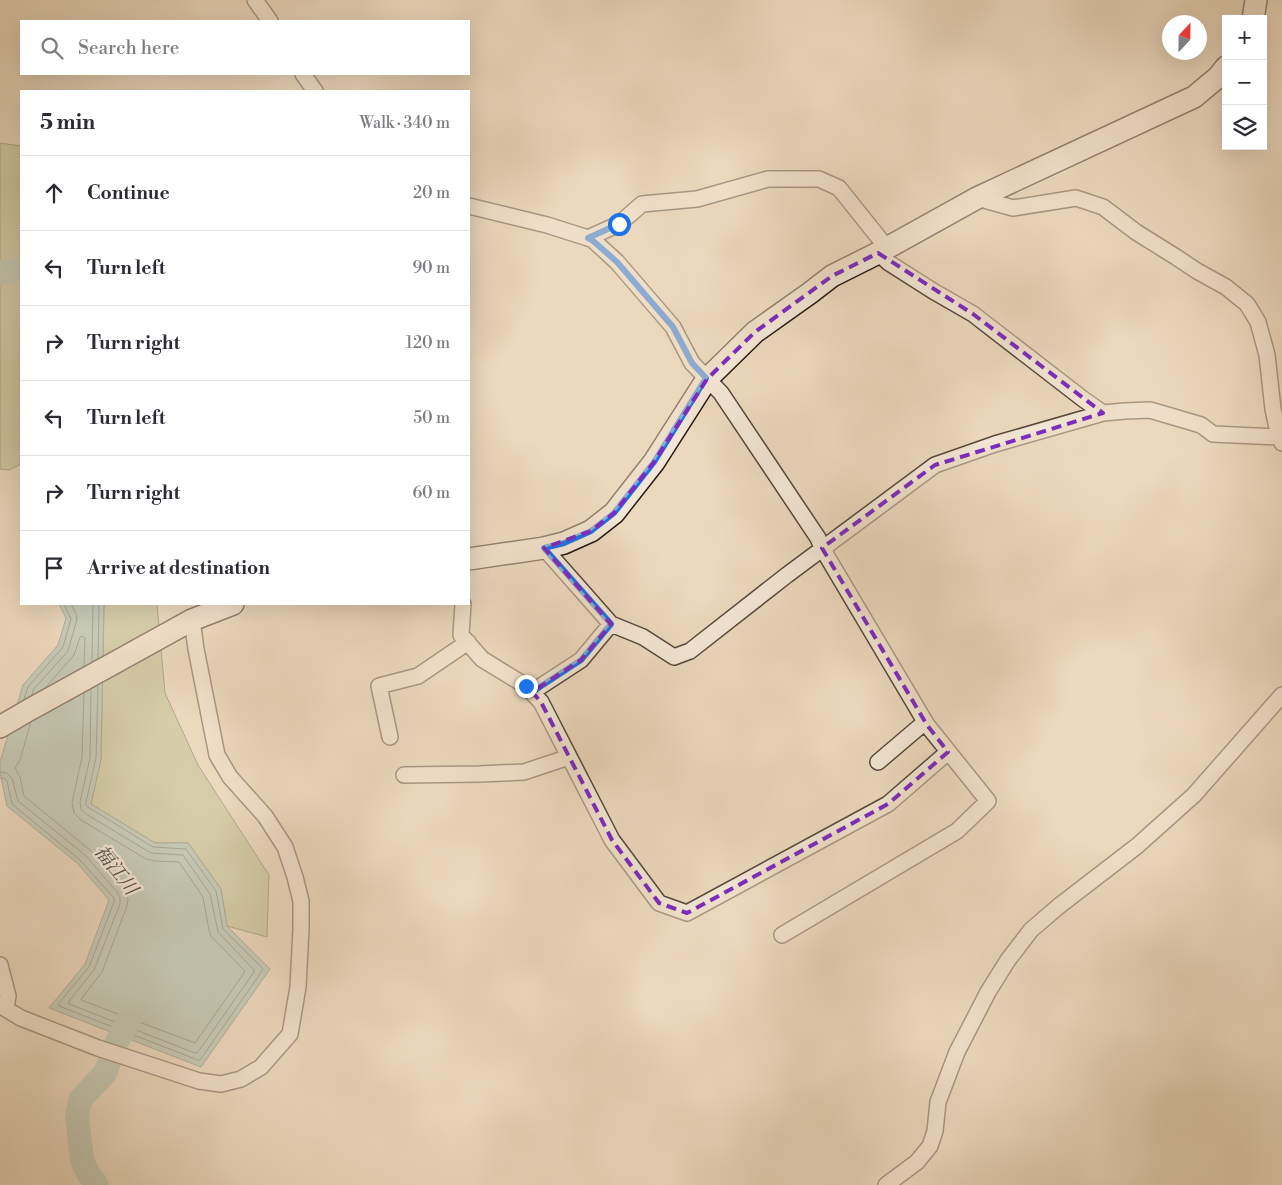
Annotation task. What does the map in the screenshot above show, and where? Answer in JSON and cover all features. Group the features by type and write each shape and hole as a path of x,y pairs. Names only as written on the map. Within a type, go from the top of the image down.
{"street":[{"path":"255,0 269,20"},
{"path":"1254,15 1256,0"},
{"path":"470,559 544,548 564,543 591,531 614,513 654,462 706,378 755,332 832,276 882,251 976,198 1194,97 1222,72"},
{"path":"305,75 314,90"},
{"path":"588,238 619,224 642,204 697,199 768,179 819,178 839,188 889,263 973,314 1103,414"},
{"path":"544,548 611,624 644,637 674,657 690,651 822,548 935,465 995,444 1103,414 1150,410 1201,425 1213,434 1280,440 1273,409 1267,355 1258,322 1248,304 1226,287 1136,232 1103,207 1076,198 1013,208 976,198"},
{"path":"470,206 547,225 588,238 617,262 673,327 692,363 721,393 818,538 822,548 925,722 988,801 957,831 782,935"},
{"path":"0,727 192,620 225,605"},
{"path":"463,605 461,635 482,659 526,686 541,702 612,840 659,903 687,914 888,804 948,752"},
{"path":"0,965 8,996 6,1009 21,1018 98,1048 199,1081 222,1084 241,1079 262,1067 290,1034 298,987 301,901 285,847 265,816 230,777 217,755 192,620"},
{"path":"532,692 581,660 611,624"},
{"path":"390,737 379,686 418,676 468,642"},
{"path":"886,1185 917,1162 930,1146 935,1131 938,1102 956,1052 988,992 1008,960 1031,930 1136,846 1194,795 1282,695"},
{"path":"878,762 925,722"},
{"path":"404,775 524,772 569,757"}],"highlighted area":[{"path":"878,253 973,314 1103,413 935,465 822,548 927,725 948,752 888,804 687,913 659,903 612,840 541,702 532,692 581,660 611,624 544,548 591,531 614,513 654,462 707,379 755,332 832,276"}],"green space":[{"path":"0,143 20,146 20,261 16,265 20,268 20,464 9,470 0,469"},
{"path":"104,605 157,605 165,693 198,765 269,875 267,937 227,926 221,889 188,843 155,843 91,804 101,759"}],"water":[{"path":"60,605 104,605 101,759 91,804 155,843 188,843 221,889 227,926 270,969 201,1067 49,1008 85,964 109,900 77,863 7,806 0,772 0,762 23,685 58,645 66,618"}],"waterway":[{"name":"福江川","path":"0,274 1,272 20,270"},
{"name":"福江川","path":"97,1185 88,1173 82,1160 77,1117 80,1100 105,1073 116,1044 135,1008"}],"route":[{"path":"526,686 532,692 581,660 611,624 544,548 564,543 591,531 614,513 654,462 706,378 692,363 673,327 617,262 588,238 619,224"}]}
